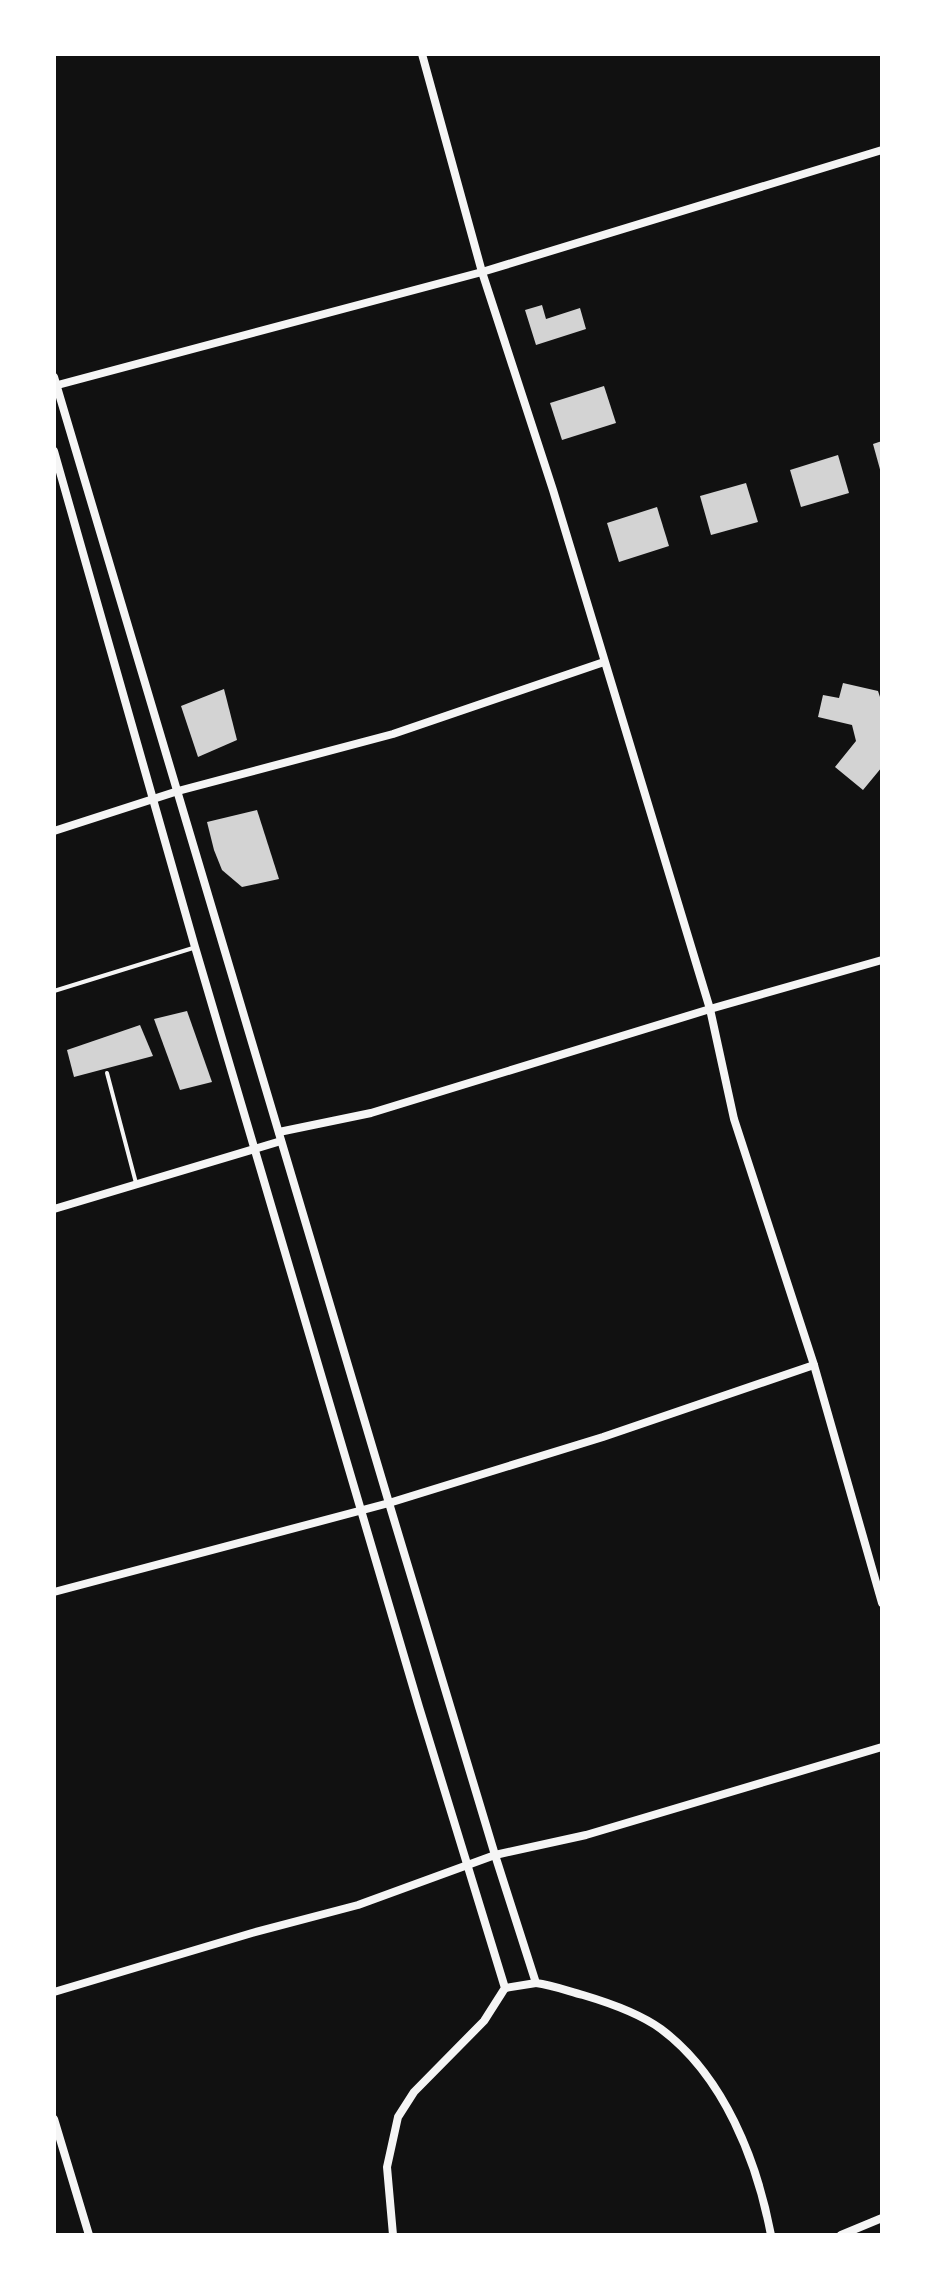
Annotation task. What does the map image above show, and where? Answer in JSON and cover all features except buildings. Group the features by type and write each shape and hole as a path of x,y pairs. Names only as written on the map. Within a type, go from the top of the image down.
{"street":[{"path":"422,54 482,272 553,490 710,1009 734,1119 814,1365 882,1603"},
{"path":"536,1983 389,1503 55,383 482,272 882,150"},
{"path":"54,451 195,947 505,1988"},
{"path":"54,831 178,791 393,734 604,662"},
{"path":"54,1209 255,1149 280,1136 371,1113 882,960"},
{"path":"54,1592 389,1503 603,1437 814,1365"},
{"path":"54,1992 358,1905 495,1855 599,1832 882,1747"},
{"path":"393,2235 387,2167 398,2117 414,2092 484,2021 505,1988 536,1983 592,1998 639,2016 661,2029 686,2052 713,2085 748,2154 771,2235"},
{"path":"54,2119 89,2235"},
{"path":"841,2235 882,2218"},
{"path":"871,2224 873,2235"}],"lane":[{"path":"54,991 195,947"},
{"path":"107,1073 136,1184"}]}
